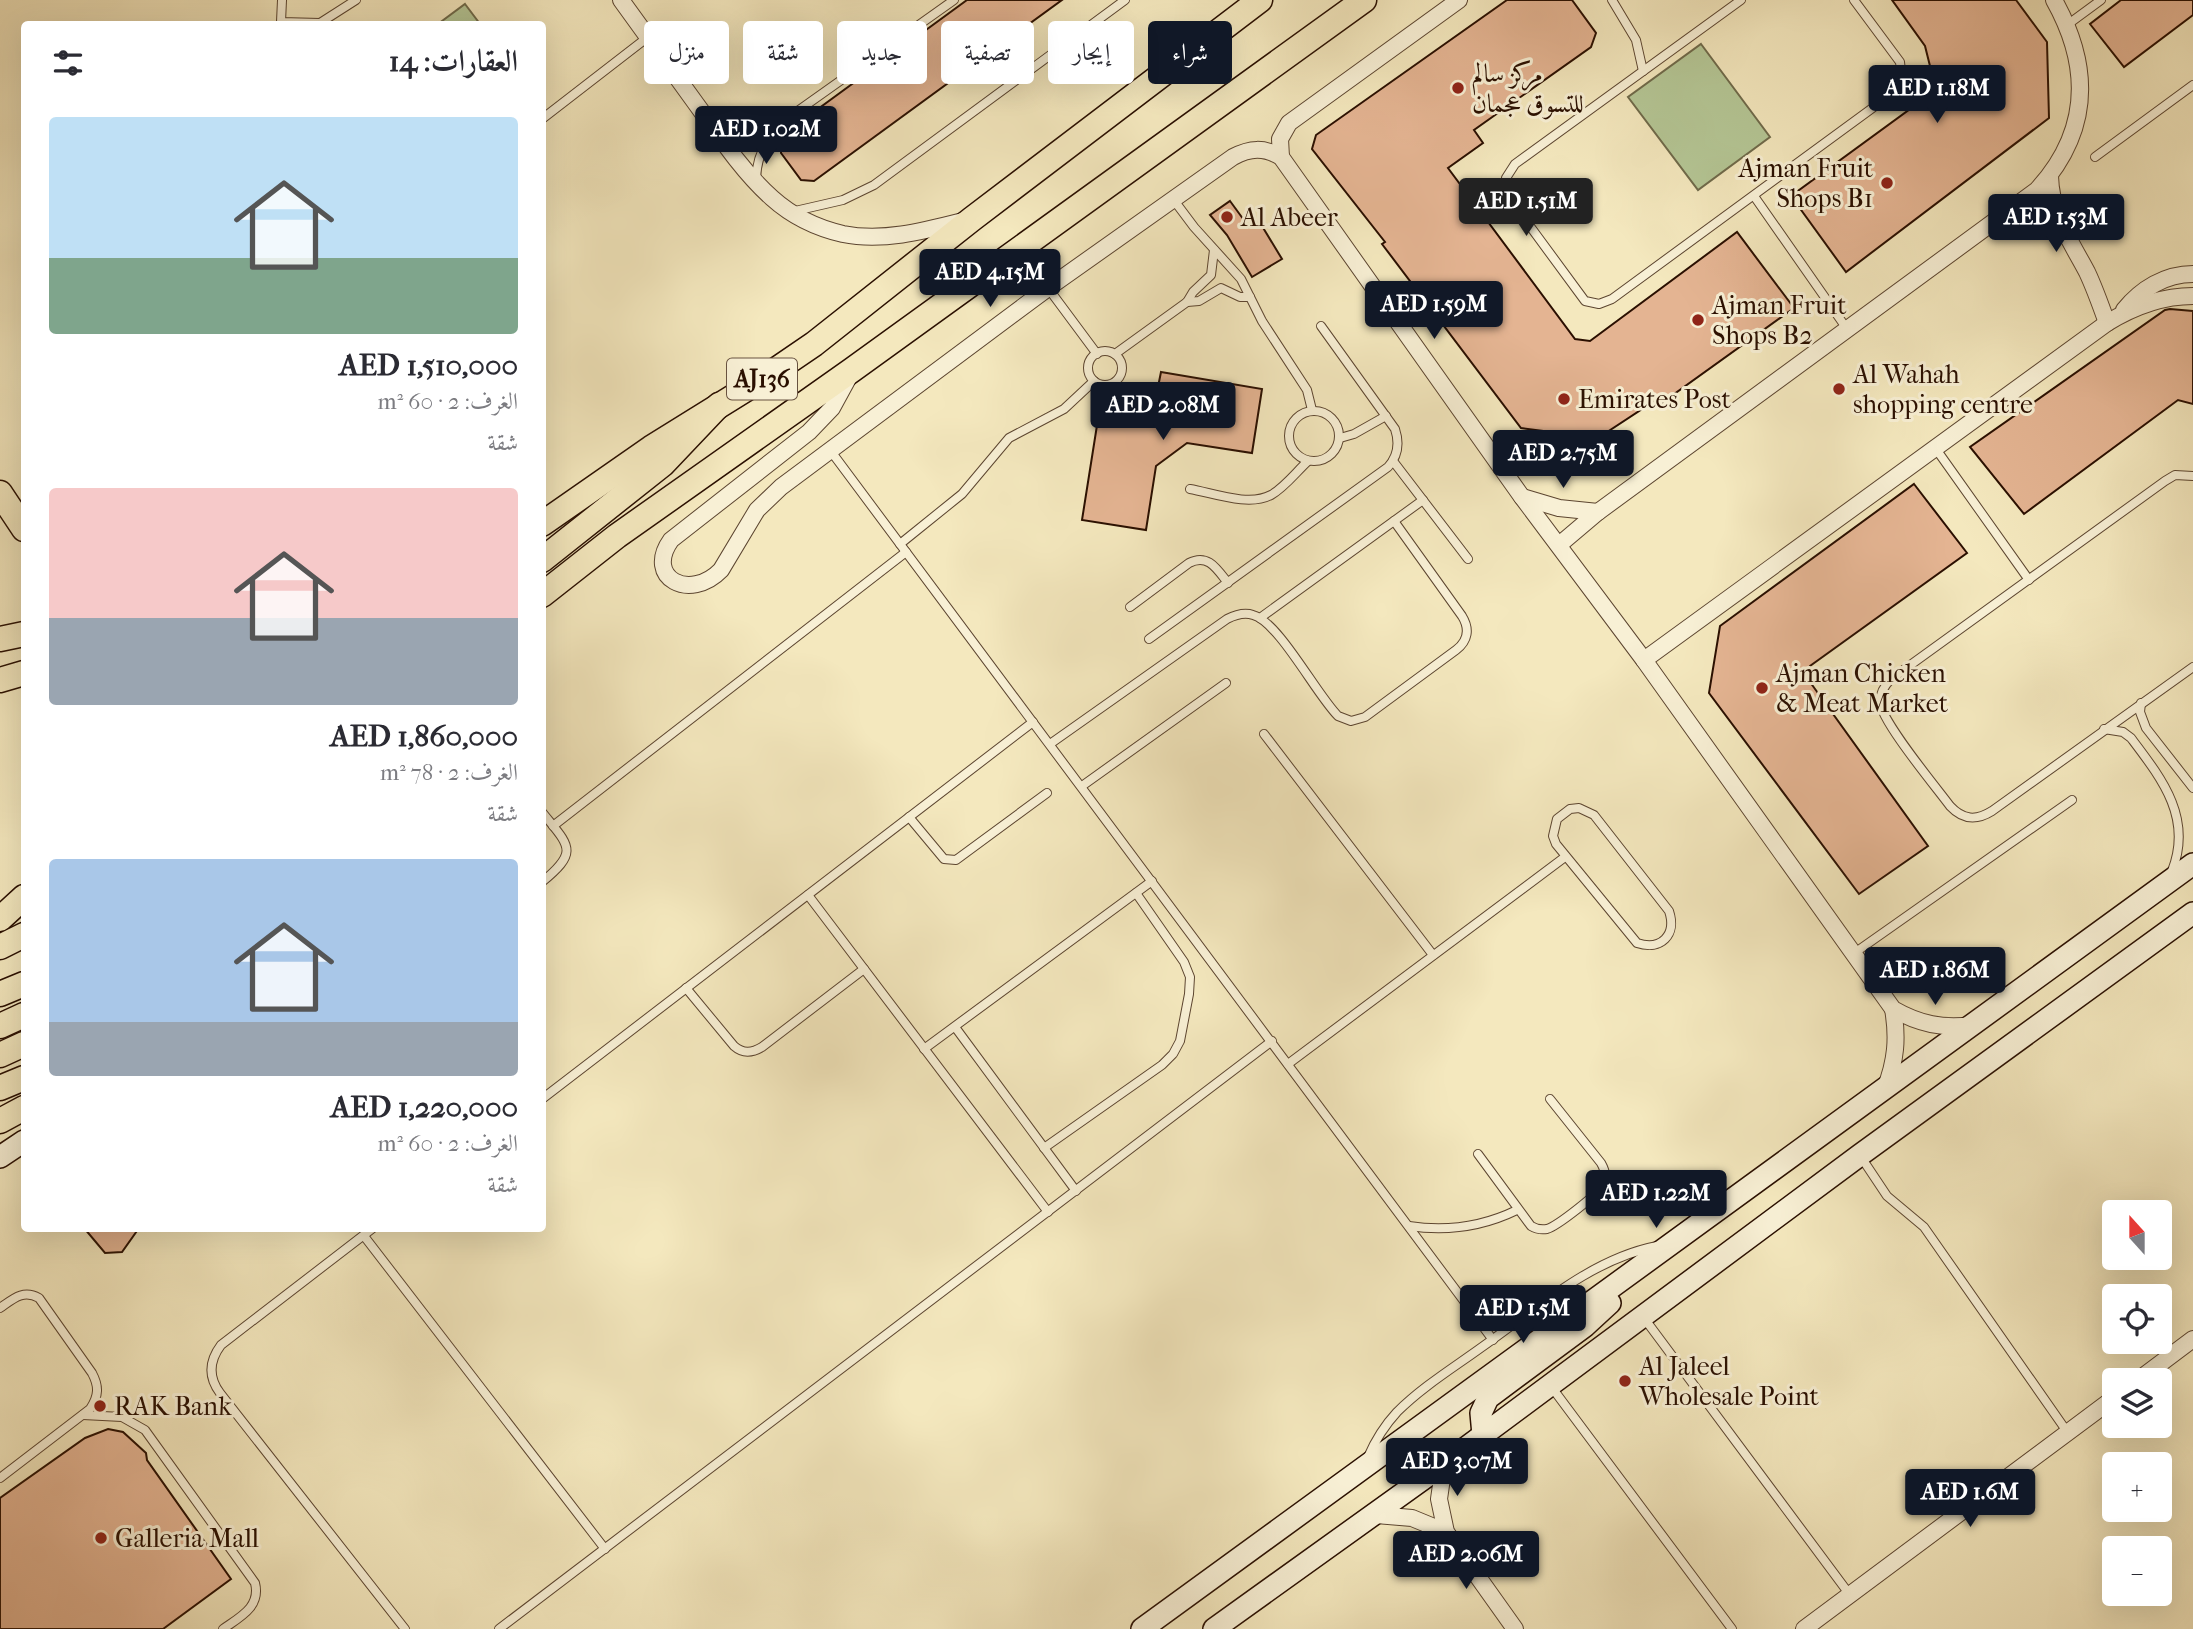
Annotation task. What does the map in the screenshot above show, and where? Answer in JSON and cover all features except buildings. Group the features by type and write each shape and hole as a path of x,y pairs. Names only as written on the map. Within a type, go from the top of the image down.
{"main road":[{"name":"AJ136","path":"546,521 618,471 814,344 972,219 1260,0"},
{"name":"AJ136","path":"546,592 617,536 852,370 1364,0"},
{"path":"546,557 663,464 719,405"},
{"path":"0,493 21,524"},
{"path":"0,639 21,635"},
{"path":"0,680 21,674"},
{"path":"1142,1629 2193,864"},
{"path":"0,919 21,900"},
{"path":"0,919 21,910"},
{"path":"1214,1629 1376,1515 1860,1155 2193,913"},
{"path":"0,947 21,936"},
{"path":"0,994 21,985"},
{"path":"0,1026 21,1016"},
{"path":"0,1055 21,1045"},
{"path":"0,1088 21,1079"},
{"path":"0,1121 21,1110"},
{"path":"0,1157 21,1143"},
{"path":"1483,1436 1480,1420 1488,1398 1599,1315 1632,1273"}],"street":[{"path":"621,0 644,32"},
{"path":"1280,157 1280,139 1289,122 1459,0"},
{"path":"1559,545 1598,512 2036,190 2050,176 2075,129 2081,76 2067,25 2054,0"},
{"path":"682,84 756,182 790,212 816,225 872,237 910,233 972,219"},
{"path":"852,370 832,408 809,432 671,540 662,556 667,574 681,585 703,583 713,578 721,570 764,501 1048,288 1242,152 1262,149 1280,157 1522,497 1644,660 1893,1009 1918,1022 1931,1025 1973,1025"},
{"path":"2050,176 2057,216 2114,320"},
{"path":"1644,660 2114,320 2143,289 2190,270"},
{"path":"2114,320 2155,301 2193,296"},
{"path":"1522,497 1559,508 1598,512"},
{"path":"1884,1089 1896,1050 1893,1009"},
{"path":"2154,1368 2193,1339"},
{"path":"1804,1629 2102,1407"},
{"path":"1444,1464 1439,1499 1446,1532 1515,1629"},
{"path":"1376,1515 1412,1518 1446,1532"}],"lane":[{"path":"281,21 282,0"},
{"path":"323,21 356,0"},
{"path":"756,182 760,154 774,130 954,0"},
{"path":"790,212 827,205 874,185 1125,0"},
{"path":"1612,0 1636,40 1643,71"},
{"path":"1741,0 1515,164 1506,178 1505,187 1511,202 1580,295 1592,304 1606,303 1899,87 1902,79 1900,62 1854,0"},
{"path":"2067,25 2101,0"},
{"path":"546,116 644,40"},
{"path":"2095,157 2193,85"},
{"path":"1754,196 1847,329"},
{"path":"1173,199 1214,250 1235,271 1262,321 1307,390 1312,410"},
{"path":"1115,354 1187,302 1193,292 1211,275 1214,250"},
{"path":"1048,288 1097,354"},
{"path":"1187,302 1199,301 1221,288 1240,298 1250,297"},
{"path":"1149,639 1394,461 1398,437 1386,416 1321,326"},
{"path":"1097,354 1115,354 1122,366 1119,379 1107,386 1094,381 1088,370 1092,358 1097,354"},
{"path":"900,544 962,494 1009,438 1064,409 1094,381"},
{"path":"1190,489 1247,499 1265,498 1280,488 1307,461 1325,459 1332,454 1340,438 1339,429 1329,415 1312,410 1296,418 1289,434 1293,451 1307,461"},
{"path":"1340,438 1354,434 1386,416"},
{"path":"1936,449 2029,580"},
{"path":"830,450 1493,1340"},
{"path":"1394,461 1468,559"},
{"path":"2193,476 2175,475 2165,481 1891,678 1881,694 1882,713 1950,806 1957,813 1975,818 1992,811 2193,667"},
{"path":"1260,618 1423,500"},
{"path":"1050,744 1227,620 1240,614 1260,618 1271,626 1338,716 1351,721 1366,717 1456,650 1465,641 1467,634 1466,621 1394,521"},
{"path":"553,825 906,552"},
{"path":"1130,607 1189,563 1199,559 1210,562 1228,583"},
{"path":"1082,786 1226,683"},
{"path":"2141,703 2140,712 2146,729 2193,788"},
{"path":"546,1096 1033,722"},
{"path":"2104,729 2123,732 2131,738 2177,809 2181,825 2180,848 2173,871 2164,885"},
{"path":"1264,734 1433,955"},
{"path":"909,817 944,859 956,860 1047,793"},
{"path":"1853,954 2073,800"},
{"path":"1570,809 1587,810 1594,815 1670,911 1673,921 1666,940 1657,945 1637,943 1565,857 1553,836 1556,819 1570,809"},
{"path":"546,817 566,844 567,856 560,867 546,879"},
{"path":"1288,1064 1565,857"},
{"path":"924,1049 1152,881"},
{"path":"1045,1149 1162,1065 1173,1054 1180,1041 1191,986 1188,969 1136,893"},
{"path":"808,895 1048,1212"},
{"path":"686,988 734,1046 739,1050 751,1052 762,1047 864,968"},
{"path":"955,1027 1076,1191"},
{"path":"499,1629 1272,1041"},
{"path":"1478,1154 1517,1210 1537,1229 1549,1228 1599,1191 1605,1181 1601,1163 1550,1099"},
{"path":"1860,1155 1887,1196 1924,1227 2068,1433"},
{"path":"1409,1226 1437,1229 1465,1227 1501,1218 1517,1210"},
{"path":"368,1232 221,1345 213,1358 211,1373 220,1393 405,1629"},
{"path":"364,1236 605,1549"},
{"path":"1364,1469 1371,1450 1394,1415 1409,1401 1591,1271 1632,1253 1674,1243"},
{"path":"0,1308 26,1293 39,1298 97,1382 98,1392 95,1401 83,1415 0,1478"},
{"path":"1642,1316 1850,1595"},
{"path":"1550,1385 1732,1629"},
{"path":"83,1415 122,1418 145,1430 255,1583 257,1591 253,1605 223,1629"}],"green space":[{"path":"465,4 478,21 442,21"},
{"path":"1701,44 1770,137 1698,190 1628,97"}],"place":[{"name":"مركز سالم للتسوق عجمان","path":"1458,88"},
{"name":"Ajman Fruit Shops B1","path":"1887,183"},
{"name":"Al Abeer","path":"1227,217"},
{"name":"Ajman Fruit Shops B2","path":"1698,320"},
{"name":"Al Wahah shopping centre","path":"1839,389"},
{"name":"Emirates Post","path":"1564,399"},
{"name":"Ajman Chicken & Meat Market","path":"1762,688"},
{"name":"Al Jaleel Wholesale Point","path":"1625,1381"},
{"name":"RAK Bank","path":"100,1406"},
{"name":"Galleria Mall","path":"101,1538"}]}
